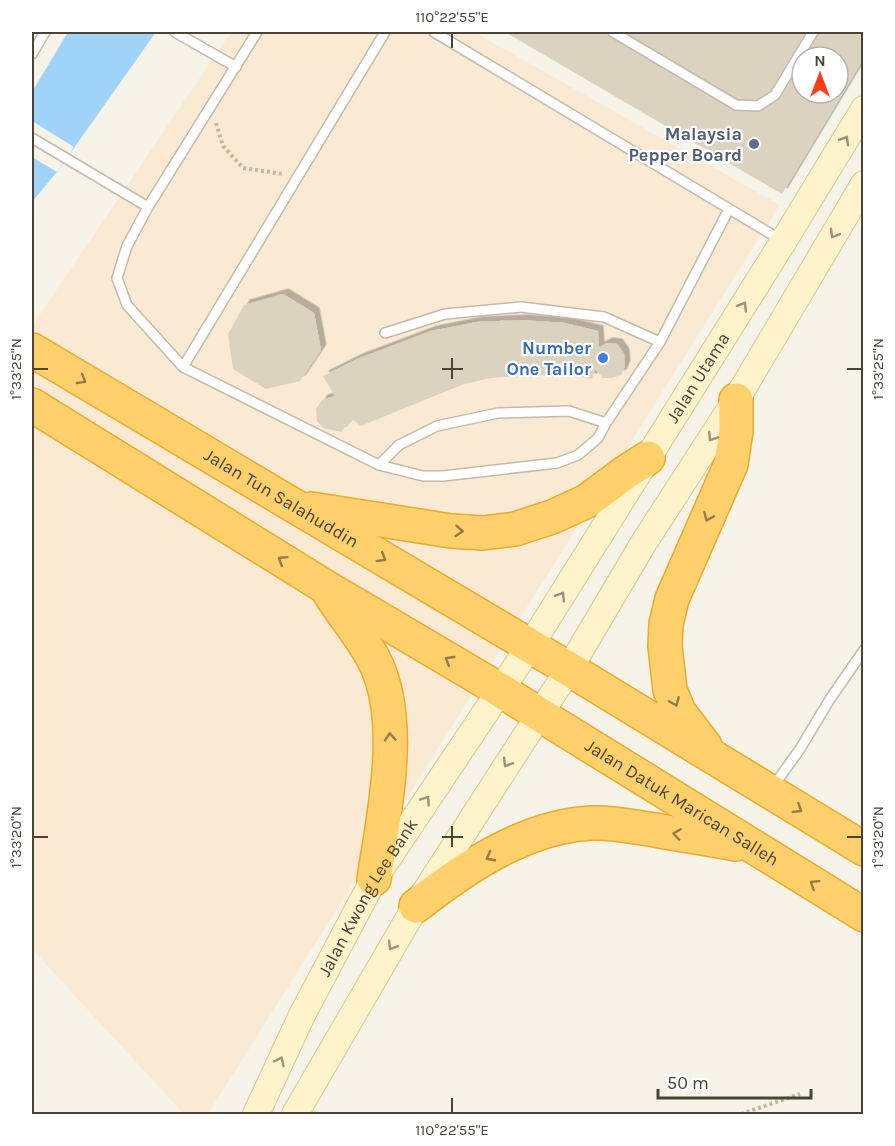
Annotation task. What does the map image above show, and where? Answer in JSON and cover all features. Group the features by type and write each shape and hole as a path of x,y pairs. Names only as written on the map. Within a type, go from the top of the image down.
{"highway":[{"name":"Jalan Tun Salahuddin","path":"32,350 530,646"},
{"path":"725,766 698,739 679,712 670,690 664,646 672,599 731,464 736,431 736,400"},
{"path":"32,405 324,586 500,690"},
{"path":"297,507 451,531 483,533 515,529 552,517 587,501 648,458"},
{"path":"324,586 374,661 388,703 391,753 374,879"},
{"path":"530,646 864,849"},
{"name":"Jalan Datuk Marican Salleh","path":"500,690 864,915"},
{"path":"416,906 455,876 476,864 529,837 559,828 591,823 624,825 756,847"}],"main road":[{"name":"Jalan Utama","path":"530,646 864,110"},
{"path":"294,1114 416,906 569,669 643,544 736,400 861,195"},
{"name":"Jalan Kwong Lee Bank","path":"256,1114 302,1015 374,879 530,646"}],"lane":[{"path":"32,54 45,32"},
{"path":"175,32 236,67"},
{"path":"258,32 148,207 128,246 117,278 127,305 183,367 379,465 423,476 557,463 578,455 598,438 660,342 729,209"},
{"path":"183,367 385,32"},
{"path":"434,32 783,242"},
{"path":"613,32 736,105 758,105 775,95 813,32"},
{"path":"32,138 148,207"},
{"path":"385,333 445,314 521,307 604,317 660,342"},
{"path":"379,465 399,446 437,426 498,413 568,411 606,423"},
{"path":"770,791 801,749 830,699 864,651"}],"path":[{"path":"211,107 223,146 243,168 299,176"},
{"path":"741,1114 800,1094"}],"shaded area":[{"path":"231,32 474,32 780,205 208,1114 184,1114 32,949 32,326"}],"water":[{"path":"32,32 156,32 57,172 32,202"}],"pier":[{"path":"32,32 68,32 32,92"},
{"path":"32,121 74,147 57,172 32,157"}],"building":[{"name":"Malaysia Pepper Board","path":"505,32 864,32 864,58 850,81 850,45 790,45 790,105 836,105 782,194"},
{"path":"283,294 314,313 321,350 300,381 266,389 233,369 228,334 244,305"},
{"path":"522,320 565,323 598,331 599,347 607,343 617,344 624,354 625,366 621,375 603,378 595,369 592,379 571,375 491,378 464,384 361,426 352,419 341,432 323,428 317,421 316,409 322,400 335,396 323,376 357,359 431,331 477,322"}],"place":[{"name":"Malaysia Pepper Board","path":"754,144"},
{"name":"Number One Tailor","path":"603,358"}]}
